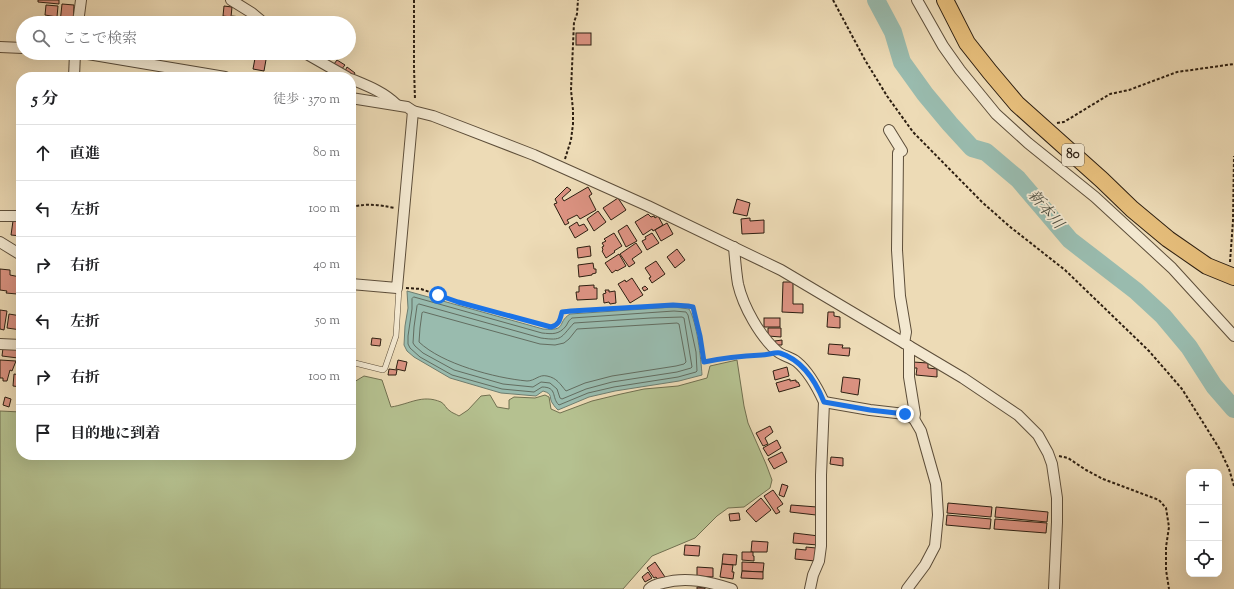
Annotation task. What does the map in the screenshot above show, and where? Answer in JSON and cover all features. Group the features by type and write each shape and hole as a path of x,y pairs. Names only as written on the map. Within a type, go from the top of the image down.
{"main road":[{"name":"80","path":"945,0 967,43 1017,104 1132,209 1168,238 1207,266 1232,276"}],"street":[{"path":"79,16 81,0"},
{"path":"231,0 256,16"},
{"path":"917,0 943,46 960,70 996,114 1028,143 1095,197 1172,268 1234,336"},
{"path":"0,47 16,48"},
{"path":"74,60 74,72"},
{"path":"124,60 195,72"},
{"path":"317,60 338,72"},
{"path":"356,81 376,89 390,98 397,105"},
{"path":"356,99 407,107 413,111 433,116 534,155 648,206 734,247 781,270 907,344 963,378 1018,415 1038,435 1048,453 1053,470 1057,498 1054,589"},
{"path":"356,284 397,288 413,111"},
{"path":"889,130 902,151 898,153 898,250 900,296 906,332 909,377 915,414 914,419"},
{"path":"0,216 16,216"},
{"path":"0,242 16,252"},
{"path":"734,247 739,285 750,314 764,338 779,353 797,362 809,375 824,402 821,475 821,546 819,561 813,575 810,589"},
{"path":"0,344 16,345"},
{"path":"824,402 905,414 914,419 921,431 936,484 938,514 935,546 925,565 907,589"},
{"path":"649,589 652,586 674,580 690,579 732,589"}],"lane":[{"path":"356,363 376,369 383,370 385,368 396,336 399,288"}],"path":[{"path":"413,111 415,103 414,0"},
{"path":"561,167 567,155 573,124 571,90 572,62 574,22 577,14 578,0"},
{"path":"833,0 865,60 887,96 913,132 982,202 1009,226 1065,270 1149,351 1178,384 1204,424 1219,448 1229,469 1234,486"},
{"path":"1041,126 1064,122 1110,94 1129,90 1177,72 1234,64"},
{"path":"1232,276 1234,156"},
{"path":"356,206 370,204 404,209"},
{"path":"399,288 421,289 458,302 551,327 556,326 559,322 562,312 652,306 688,306 693,307 704,362 723,358 779,353"},
{"path":"1048,453 1068,458 1103,479 1159,500 1166,508 1169,527 1166,547 1166,570 1169,589"}],"green space":[{"path":"737,360 748,423 772,480 770,488 744,507 728,508 717,516 695,538 652,556 623,589 0,589 0,411 16,412 16,460 356,460 356,381 364,376 382,380 391,407 416,400 428,399 441,402 449,410 459,416 468,410 481,396 490,395 497,407 509,409 509,400 514,397 535,398 545,395 549,397 551,409 560,413 592,401 621,394 644,389 678,386 707,378 710,366"}],"water":[{"path":"407,291 543,329 559,328 563,320 570,314 674,307 689,309 692,315 700,351 702,375 679,381 615,391 589,397 558,410 554,406 550,395 546,392 543,391 536,396 501,393 450,378 414,357 407,351 404,345 408,308"}],"building":[{"path":"38,0 59,0 59,4 38,2"},
{"path":"62,4 74,5 73,16 61,16"},
{"path":"46,5 58,6 57,16 45,15"},
{"path":"224,6 232,7 231,16 223,16"},
{"path":"576,33 591,33 591,45 576,45"},
{"path":"255,60 266,60 264,71 253,69"},
{"path":"337,60 345,65 341,70 334,64"},
{"path":"347,67 354,72 346,72 345,71"},
{"path":"567,187 571,190 562,198 564,201 588,187 592,194 589,196 596,210 580,219 577,215 567,220 569,223 565,225 554,204 557,203 555,199"},
{"path":"618,198 626,210 611,220 603,208"},
{"path":"737,199 750,203 747,216 733,213"},
{"path":"598,211 606,222 594,231 587,219"},
{"path":"648,214 651,217 654,216 655,218 658,216 663,225 653,231 652,229 643,235 635,222"},
{"path":"750,218 750,221 764,220 764,233 742,234 741,219"},
{"path":"13,221 16,221 16,236 11,235"},
{"path":"577,222 579,226 584,224 588,230 575,238 569,227"},
{"path":"667,223 673,234 661,241 655,230"},
{"path":"627,225 637,241 626,247 618,231"},
{"path":"614,233 622,246 606,258 602,251 602,247 604,246 602,243 606,241 604,239"},
{"path":"652,233 659,243 647,250 642,241 646,239 645,237"},
{"path":"636,243 642,252 632,259 635,263 629,267 620,254"},
{"path":"590,246 591,256 578,258 577,248"},
{"path":"677,249 685,260 675,268 667,257"},
{"path":"619,254 626,266 612,273 605,263"},
{"path":"656,261 665,274 652,283 649,278 651,277 645,268"},
{"path":"593,263 596,273 579,277 578,265"},
{"path":"0,269 10,270 10,275 16,276 16,294 6,293 7,291 0,290"},
{"path":"632,278 643,295 630,303 618,284 625,280 626,282"},
{"path":"783,282 793,282 793,304 803,304 803,313 782,312"},
{"path":"594,285 594,288 597,288 597,299 577,300 576,292 579,292 579,286"},
{"path":"645,286 648,289 644,291 642,288"},
{"path":"605,290 609,290 609,292 615,291 616,303 604,303 603,294 606,293"},
{"path":"0,310 7,311 4,330 0,329"},
{"path":"828,312 834,312 834,316 840,317 840,328 827,327"},
{"path":"9,314 16,315 16,329 7,328"},
{"path":"764,318 780,318 780,327 764,327"},
{"path":"768,328 781,328 781,337 768,336"},
{"path":"372,338 381,339 380,346 371,345"},
{"path":"782,340 782,345 775,345 775,341"},
{"path":"829,344 843,345 842,348 850,348 849,356 828,354"},
{"path":"3,348 16,349 16,358 2,356"},
{"path":"0,360 16,361 12,371 10,370 7,381 3,381 3,378 0,378"},
{"path":"398,360 407,362 405,371 396,369"},
{"path":"913,362 928,363 928,368 937,369 937,377 916,375 917,368 912,368"},
{"path":"787,367 789,376 775,380 773,371"},
{"path":"389,369 397,370 396,375 388,375"},
{"path":"14,374 16,374 16,386 13,386"},
{"path":"843,377 860,379 858,395 841,392"},
{"path":"790,379 790,381 796,380 800,386 779,392 776,383"},
{"path":"5,397 11,399 9,407 3,405"},
{"path":"770,426 773,432 765,438 768,444 763,446 756,433"},
{"path":"777,440 781,448 768,456 763,448"},
{"path":"782,452 787,462 774,469 768,459"},
{"path":"831,457 843,458 843,466 830,464"},
{"path":"782,484 788,486 784,497 779,495"},
{"path":"773,490 783,504 777,508 780,512 776,514 764,496"},
{"path":"761,498 771,510 756,522 746,511"},
{"path":"948,503 992,507 991,517 947,513"},
{"path":"791,505 817,507 816,515 790,512"},
{"path":"996,507 1048,512 1047,522 995,517"},
{"path":"739,513 740,520 730,521 729,514"},
{"path":"947,515 991,519 990,529 946,525"},
{"path":"995,519 1047,523 1046,533 994,529"},
{"path":"794,533 819,536 818,545 793,543"},
{"path":"752,541 768,542 767,552 751,552"},
{"path":"685,545 700,546 699,556 684,555"},
{"path":"806,547 816,548 815,561 795,559 796,549 806,550"},
{"path":"742,552 753,552 754,561 742,560"},
{"path":"723,554 737,555 736,565 722,564"},
{"path":"655,562 665,577 659,581 656,577 654,578 647,568"},
{"path":"742,562 764,563 763,572 742,571"},
{"path":"722,564 733,565 733,579 720,577"},
{"path":"697,567 713,568 713,577 697,576"},
{"path":"742,571 763,572 763,579 741,578"},
{"path":"648,572 652,578 645,582 642,577"},
{"path":"697,587 705,588 705,589 697,589"}],"waterway":[{"name":"新本川","path":"876,0 893,32 902,62 925,94 950,124 972,148 986,152 1018,179 1070,240 1136,291 1163,316 1189,347 1214,386 1234,409"}],"route":[{"path":"438,295 458,302 551,327 556,326 559,322 562,312 673,305 693,307 704,362 723,358 779,353 797,362 809,375 824,402 905,414"}]}
